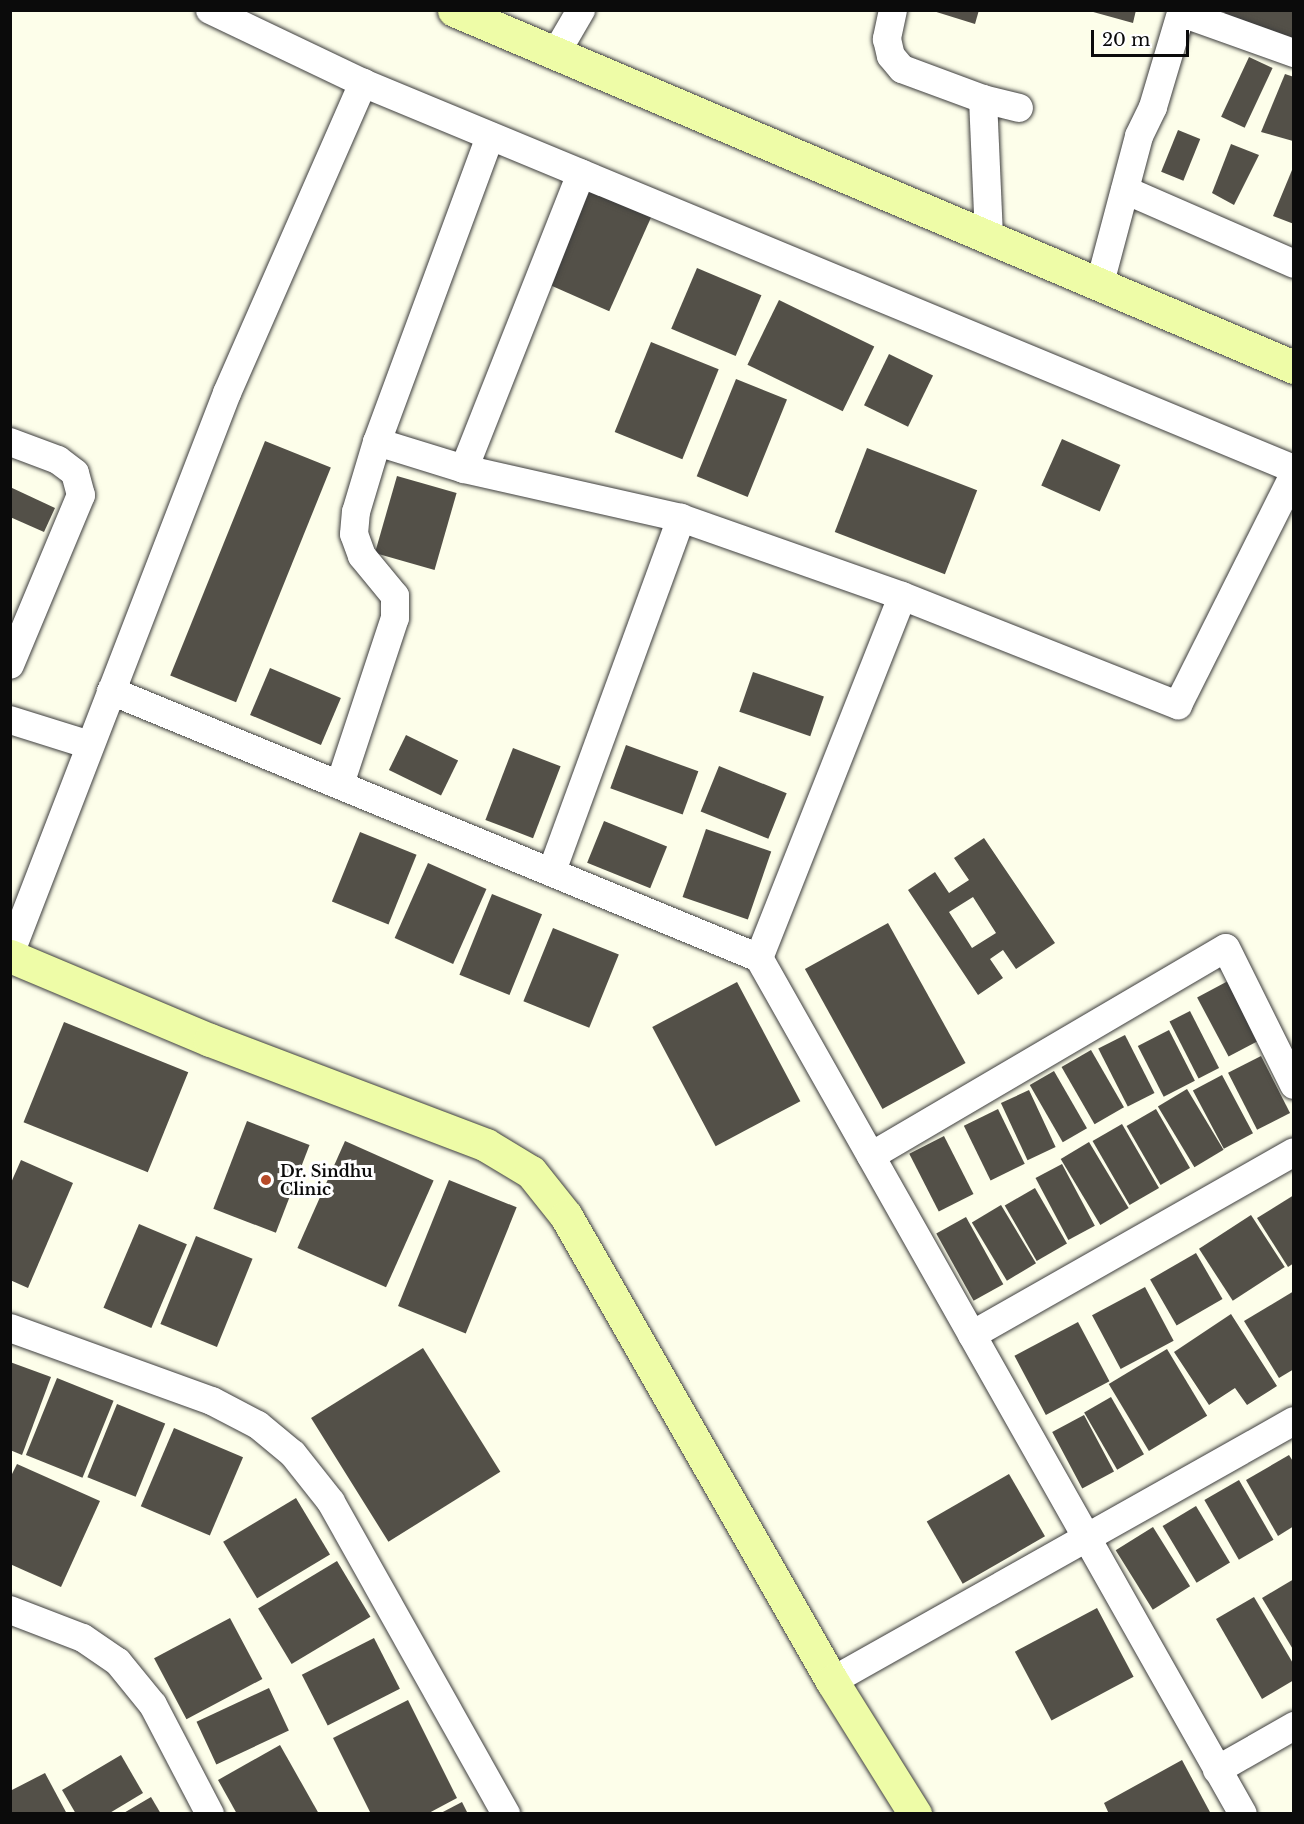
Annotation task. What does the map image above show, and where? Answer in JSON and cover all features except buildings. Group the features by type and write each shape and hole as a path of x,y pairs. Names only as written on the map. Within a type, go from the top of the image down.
{"street":[{"path":"210,10 363,83 1293,469"},
{"path":"454,10 1293,367"},
{"path":"555,53 581,10"},
{"path":"893,10 887,39 891,56 902,69 983,99 1019,108"},
{"path":"1100,283 1125,190 1182,12 1293,53"},
{"path":"363,83 227,393 10,955 210,1040 486,1145 531,1172 567,1216 832,1681 915,1814"},
{"path":"983,99 989,236"},
{"path":"340,784 395,618 395,596 362,556 354,534 356,512 377,442 490,136"},
{"path":"464,469 581,173"},
{"path":"1125,190 1293,264"},
{"path":"10,442 58,460 75,473 81,495 10,665"},
{"path":"377,442 464,469 681,518 902,596 1178,705 1293,474"},
{"path":"552,871 681,518"},
{"path":"759,958 902,596"},
{"path":"111,691 759,958 1243,1814"},
{"path":"10,720 90,745"},
{"path":"871,1156 1226,948 1293,1085"},
{"path":"972,1335 1293,1152"},
{"path":"10,1328 212,1401 258,1425 293,1454 331,1502 506,1814"},
{"path":"832,1681 1293,1421"},
{"path":"10,1610 83,1638 118,1662 153,1705 210,1814"},
{"path":"1217,1770 1293,1726"}],"place":[{"name":"Dr. Sindhu Clinic","path":"266,1180"}]}
